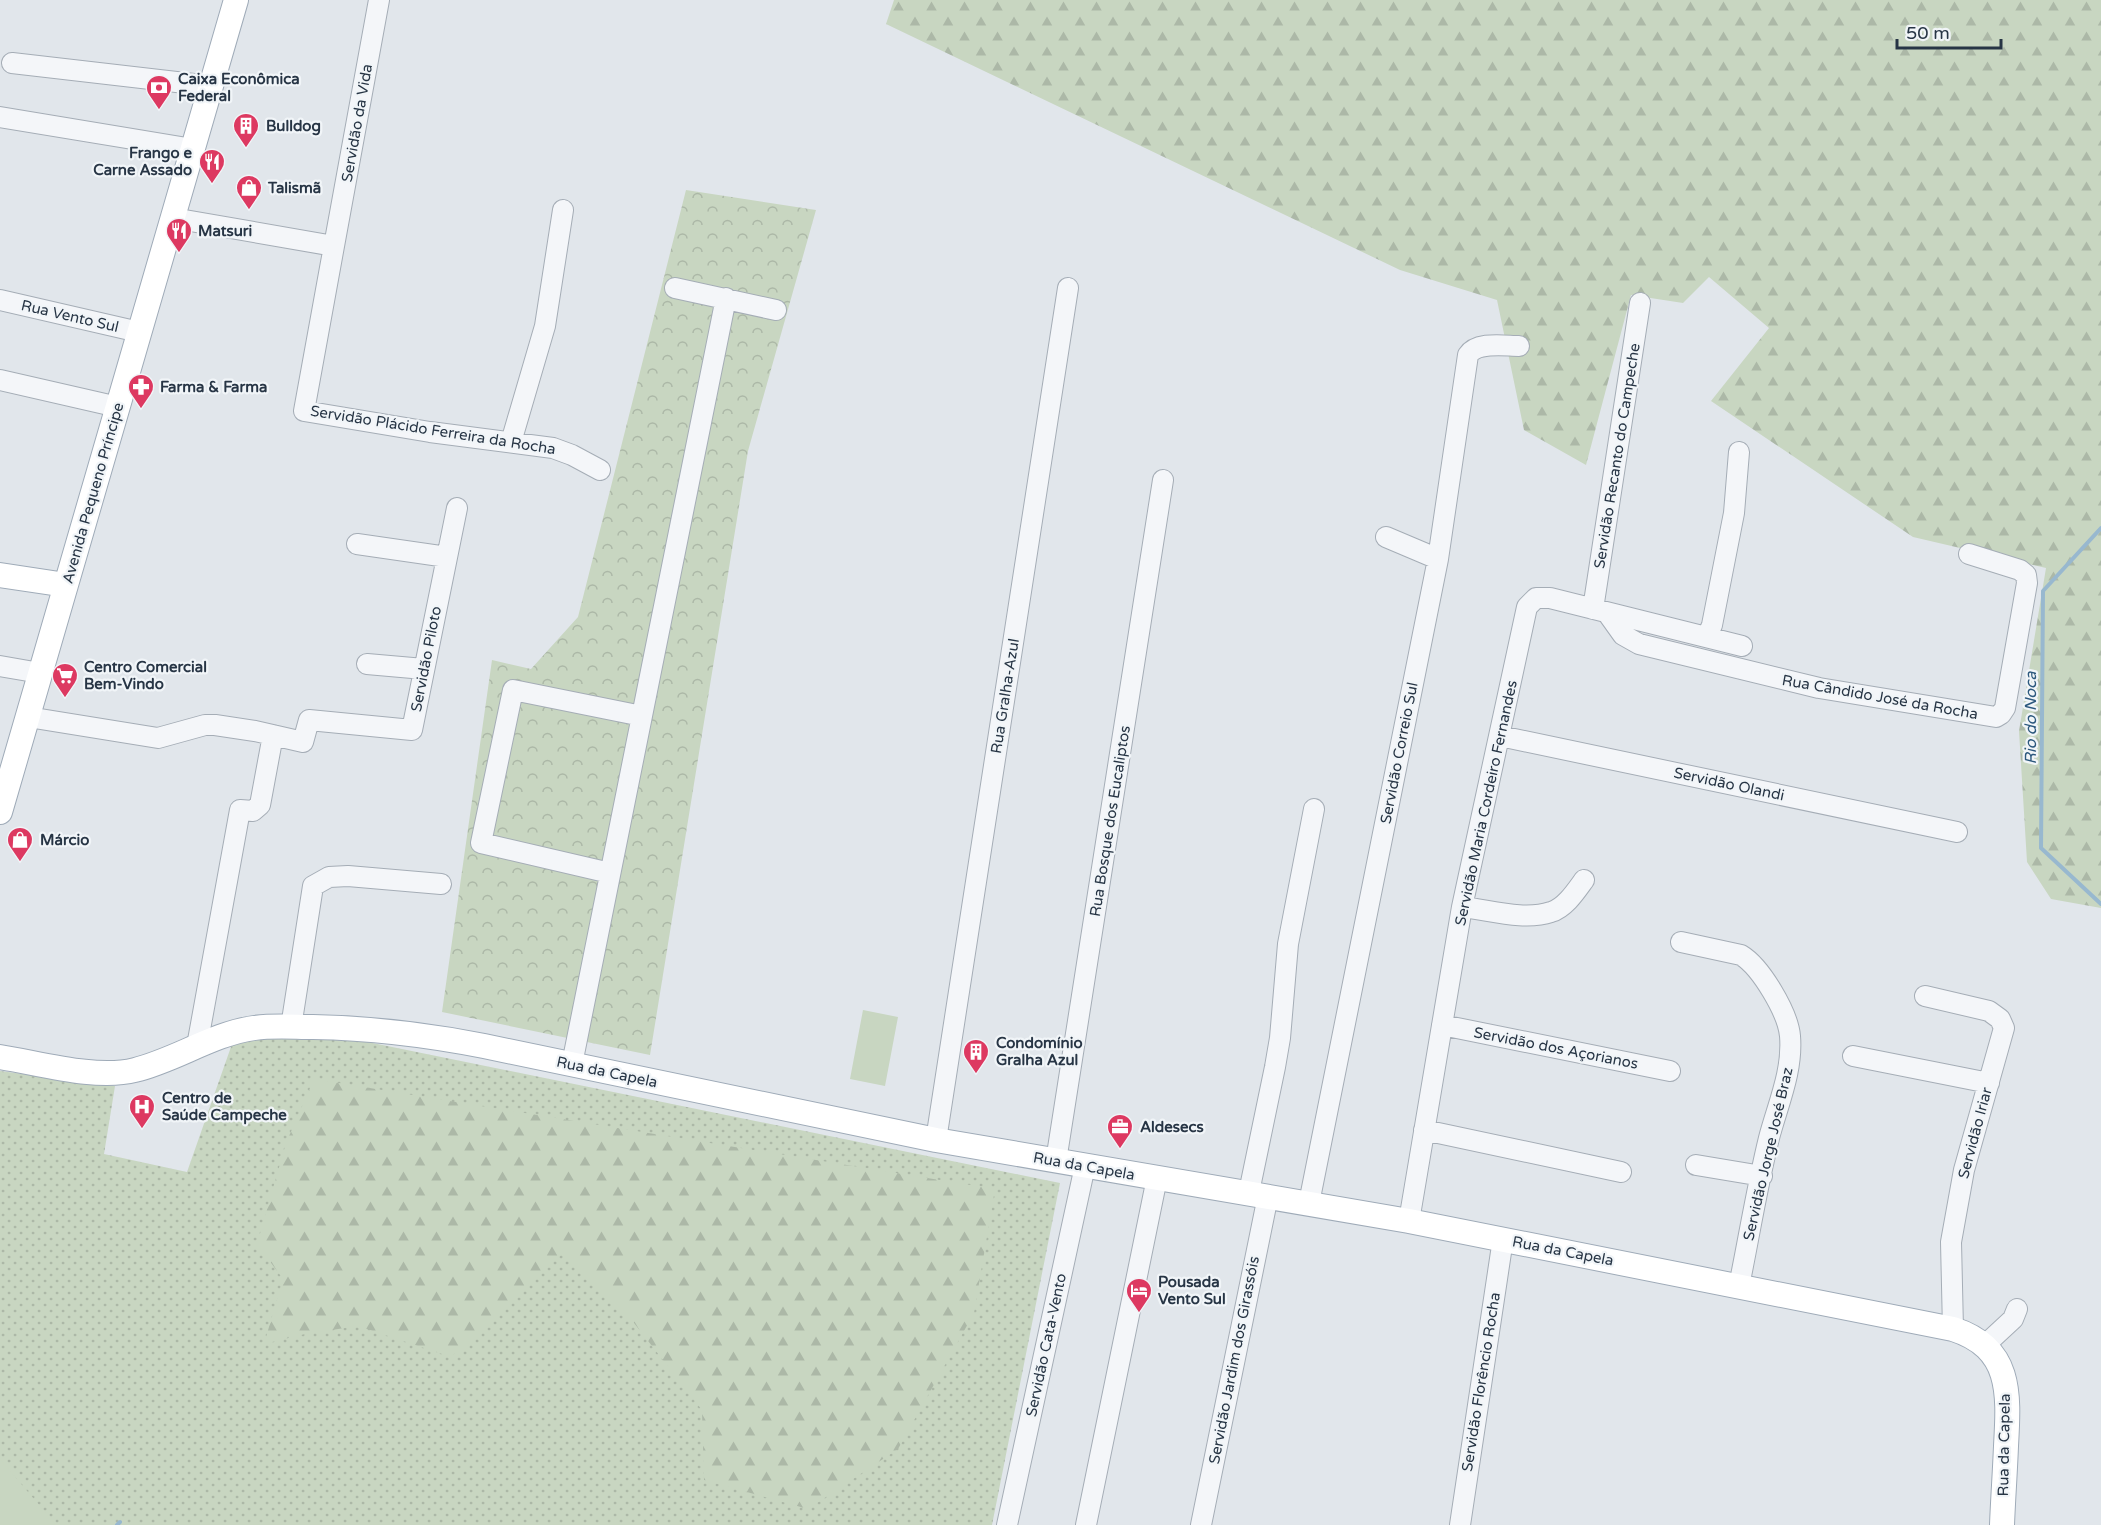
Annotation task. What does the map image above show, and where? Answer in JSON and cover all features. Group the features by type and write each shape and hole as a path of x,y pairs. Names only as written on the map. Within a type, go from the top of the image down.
{"main road":[{"name":"Avenida Pequeno Príncipe","path":"1,804 236,0"},
{"path":"0,575 66,585"},
{"name":"Rua da Capela","path":"0,1057 106,1073 133,1071 236,1032 255,1028 341,1028 414,1034 572,1064 936,1140 1409,1221 1953,1329 1976,1338 1985,1345 2000,1367 2007,1395 2008,1413 2002,1525"}],"street":[{"name":"Servidão da Vida","path":"334,246 380,0"},
{"path":"12,63 211,86"},
{"path":"0,117 193,149"},
{"path":"512,442 545,326 563,210"},
{"path":"172,218 334,246"},
{"name":"Servidão Plácido Ferreira da Rocha","path":"334,246 304,411 563,451 600,470"},
{"path":"675,288 776,310"},
{"name":"Rua Gralha-Azul","path":"936,1140 1068,288"},
{"path":"572,1064 726,298"},
{"name":"Rua Vento Sul","path":"0,300 139,332"},
{"name":"Servidão Recanto do Campeche","path":"1601,611 1640,303"},
{"name":"Servidão Correio Sul","path":"1310,1203 1438,559 1468,355 1478,347 1519,346"},
{"path":"0,380 118,407"},
{"path":"1707,637 1712,625 1734,513 1738,452"},
{"name":"Rua Bosque dos Eucaliptos","path":"1056,1161 1163,480"},
{"name":"Servidão Piloto","path":"28,717 158,738 205,725 229,726 303,742 309,720 412,730 457,508"},
{"path":"1386,537 1438,559"},
{"path":"357,544 447,557"},
{"name":"Rua Cândido José da Rocha","path":"1601,611 1623,635 1639,644 1820,688 1996,717 2005,708 2027,583 2026,575 2020,570 1969,554"},
{"name":"Servidão Maria Cordeiro Fernandes","path":"1409,1221 1462,907 1527,607 1536,598 1543,597 1742,646"},
{"path":"367,664 424,669"},
{"path":"0,666 40,673"},
{"path":"610,873 481,843 513,690 642,716"},
{"path":"197,1046 240,810 253,811 260,805 273,735"},
{"name":"Servidão Olandi","path":"1500,736 1957,832"},
{"name":"Servidão Jardim dos Girassóis","path":"1201,1525 1258,1194 1280,1038 1288,944 1314,809"},
{"path":"291,1027 313,886 329,877 348,876 441,884"},
{"path":"1462,907 1530,916 1553,912 1574,895 1584,879"},
{"name":"Servidão Jorge José Braz","path":"1681,942 1750,960 1786,1019 1790,1034 1788,1073 1769,1140 1739,1286"},
{"name":"Servidão Iriar","path":"1925,996 1989,1011 2000,1019 2004,1028 1964,1170 1951,1242 1953,1329"},
{"name":"Servidão dos Açorianos","path":"1442,1025 1670,1071"},
{"path":"1853,1056 1989,1083"},
{"path":"1424,1130 1621,1172"},
{"name":"Servidão Cata-Vento","path":"1007,1525 1085,1166"},
{"path":"1696,1166 1762,1176"},
{"path":"1086,1525 1157,1178"},
{"name":"Servidão Florêncio Rocha","path":"1460,1525 1503,1239"},
{"path":"1985,1345 2013,1319 2017,1309"}],"green space":[{"path":"894,0 2101,0 2101,908 2051,899 2027,862 2019,731 2046,568 1913,537 1711,401 1769,328 1709,277 1683,303 1631,295 1586,465 1524,430 1497,300 1400,270 886,24"},
{"path":"686,190 816,210 748,451 650,1055 442,1012 492,660 531,669 578,617"},
{"path":"863,1010 898,1017 885,1086 850,1079"},
{"path":"283,1034 343,1037 1060,1183 992,1525 0,1525 0,1071 115,1086 104,1154 187,1172 232,1044"},
{"path":"314,1079 995,1189 974,1313 898,1449 808,1509 704,1480 702,1410 627,1314 563,1253 451,1357 358,1326 305,1334 264,1344 283,1279 257,1244 286,1143"},
{"path":"0,1459 56,1525 0,1525"}],"waterway":[{"name":"Rio do Noca","path":"2101,528 2043,591 2041,848 2101,904"},
{"path":"117,1525 120,1522"}],"place":[{"name":"Caixa Econômica Federal","path":"159,111"},
{"name":"Bulldog","path":"246,149"},
{"name":"Frango e Carne Assado","path":"212,185"},
{"name":"Talismã","path":"249,211"},
{"name":"Matsuri","path":"179,254"},
{"name":"Farma & Farma","path":"141,410"},
{"name":"Centro Comercial Bem-Vindo","path":"65,699"},
{"name":"Márcio","path":"20,863"},
{"name":"Condomínio Gralha Azul","path":"976,1075"},
{"name":"Centro de Saúde Campeche","path":"142,1130"},
{"name":"Aldesecs","path":"1120,1150"},
{"name":"Pousada Vento Sul","path":"1139,1314"}]}
